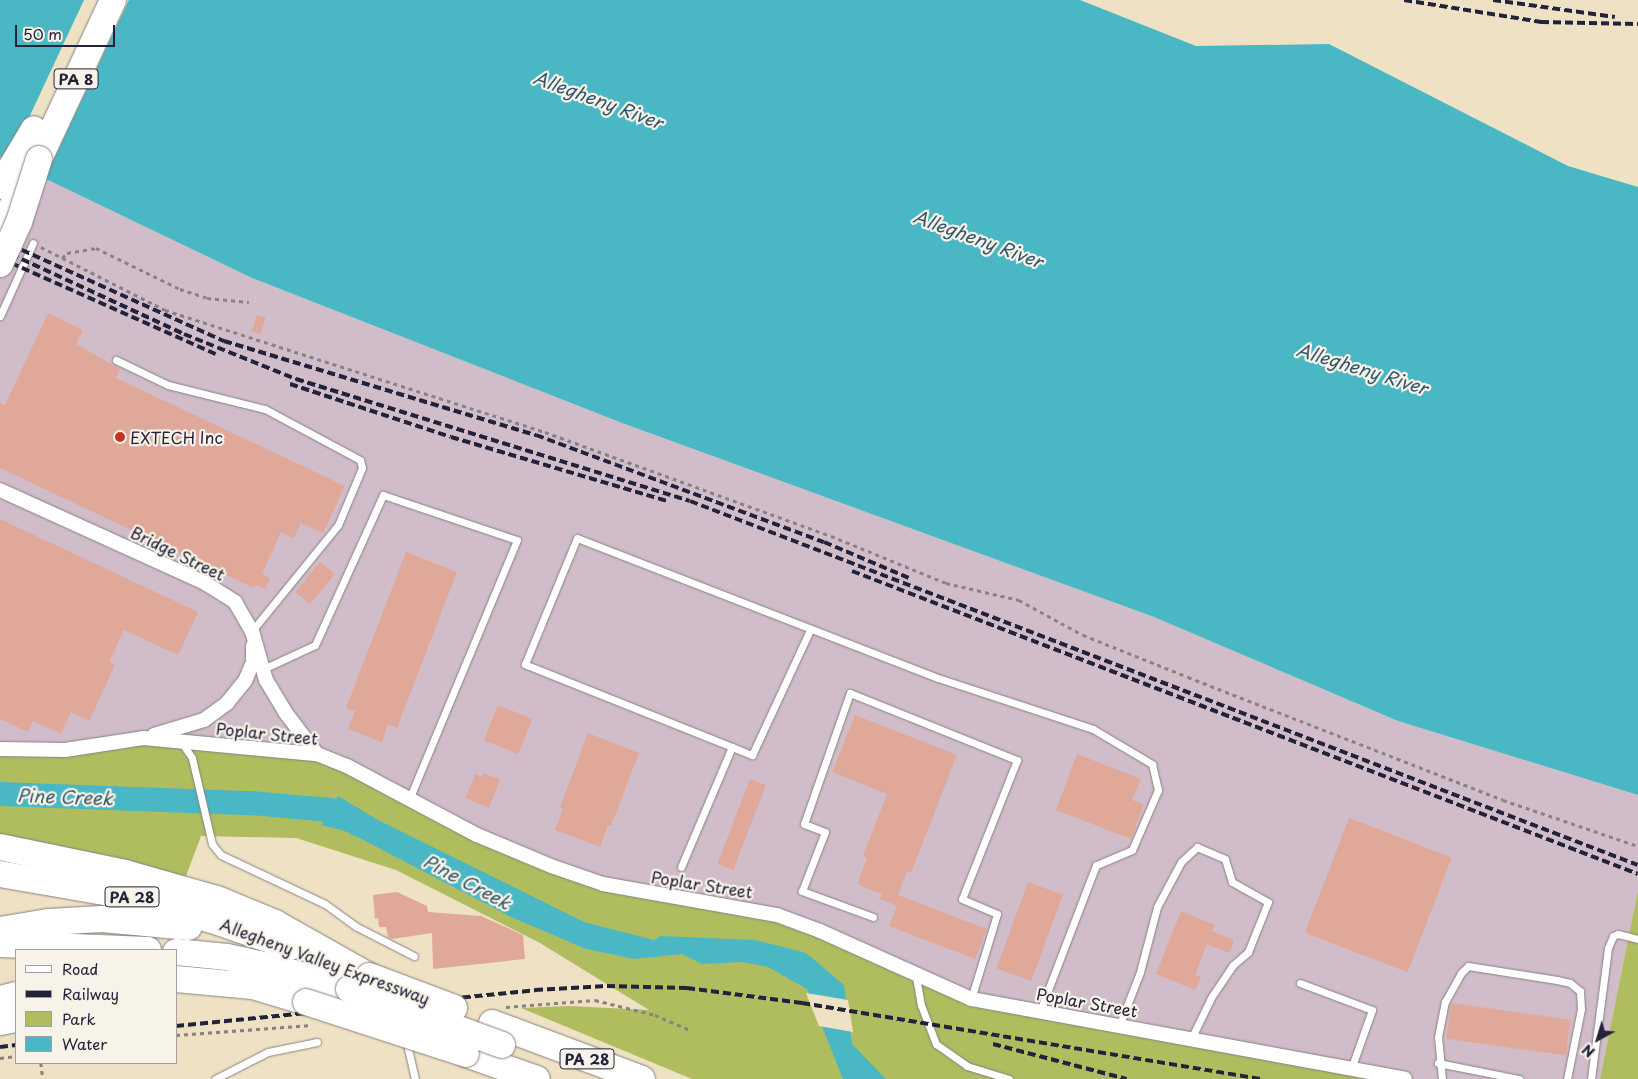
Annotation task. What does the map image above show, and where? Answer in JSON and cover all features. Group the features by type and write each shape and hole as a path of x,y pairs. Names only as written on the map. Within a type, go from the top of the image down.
{"highway":[{"name":"PA 8","path":"0,264 19,222 33,151 95,0"},
{"name":"PA 8","path":"0,186 33,151 113,0"},
{"path":"0,214 33,151"},
{"path":"0,228 33,151"},
{"path":"0,847 126,873 217,899 274,923 359,982"},
{"name":"Allegheny Valley Expressway","path":"0,874 127,896 259,936 502,1045 593,1079"},
{"path":"0,930 49,922 102,919 259,936"},
{"path":"0,944 123,949"},
{"name":"Allegheny Valley Expressway","path":"178,952 255,963 359,982 532,1038 642,1079"},
{"path":"178,979 253,986 466,1054 537,1079"},
{"path":"0,999 15,995"},
{"path":"178,995 306,1002"},
{"path":"0,1022 15,1019"}],"street":[{"name":"Bridge Street","path":"0,490 204,583 235,602 252,630 263,669 285,712 317,754"},
{"path":"143,738 204,720 227,703 245,681 253,662 252,630"},
{"name":"Poplar Street","path":"0,749 65,750 143,738 179,739 239,748 317,754 347,766 477,835 551,866 603,884 777,915 820,931 916,976 971,999 1406,1079"}],"lane":[{"path":"0,316 33,243"},
{"path":"116,360 168,385 265,409 360,460 362,468 338,525 252,630"},
{"path":"263,669 314,645 383,495 517,540 409,800"},
{"path":"810,630 752,755 525,664 577,538 810,630 938,678 1093,729 1152,764 1158,790 1132,850 1096,865 1040,1011"},
{"path":"874,917 802,891 825,832 804,824 850,693 1018,760 962,898 997,914 971,999"},
{"path":"179,739 194,767 212,844 221,855 325,904 357,927 414,956"},
{"path":"681,867 732,747"},
{"path":"1119,1026 1140,972 1157,907 1181,862 1197,847 1225,859 1232,882 1268,902 1248,952 1233,965 1211,998 1191,1039"},
{"path":"1591,1079 1608,948 1613,936 1618,934 1638,939"},
{"path":"1442,1079 1438,1064 1438,1038 1445,1002 1461,973 1468,966 1557,980 1570,983 1580,990 1581,1009 1567,1079"},
{"path":"916,976 921,1005 936,1044 967,1066 1009,1079"},
{"path":"1300,983 1372,1010 1351,1069"},
{"path":"402,1025 415,1079"},
{"path":"215,1079 268,1052 317,1042"},
{"path":"1438,1064 1519,1079"}],"path":[{"path":"33,243 165,310 211,328 545,432 830,536 946,584 1020,600 1083,635 1188,678 1503,800 1638,846"},
{"path":"62,258 67,253 96,248 180,289 207,298 249,302"},
{"path":"535,1004 595,1000 654,1014 690,1030"},
{"path":"0,1058 15,1056"},
{"path":"41,1064 43,1079"}],"shaded area":[{"path":"0,157 252,278 622,423 1154,617 1398,721 1638,795 1638,890 1600,1079 1351,1079 1053,1024 818,940 0,767"}],"green space":[{"path":"143,738 317,754 551,866 777,915 971,999 1405,1079 692,1079 521,1008 569,1006 649,1010 540,943 396,870 296,838 201,836 186,876 0,838 0,749"},
{"path":"1638,890 1638,1079 1600,1079"}],"water":[{"name":"Allegheny River","path":"0,0 1080,0 1196,46 1329,44 1568,166 1638,187 1638,795 1398,721 1154,617 622,423 252,278 0,157"},
{"path":"338,796 378,820 584,922 654,940 661,936 755,940 806,953 844,985 852,1044 886,1079 843,1079 807,989 768,967 742,962 702,964 682,954 635,959 586,949 511,917 346,831 321,825"}],"pier":[{"path":"84,0 129,0 49,169 18,141"},
{"path":"806,993 848,1000 853,1032 819,1026"}],"building":[{"name":"EXTECH Inc","path":"48,313 83,330 76,344 120,369 116,378 345,486 323,533 301,523 294,538 281,532 262,574 270,578 265,589 256,585 254,588 0,468 0,403 5,405"},
{"path":"257,315 266,318 260,334 252,331"},
{"path":"0,519 198,612 178,655 124,630 109,662 115,665 89,721 71,712 61,734 33,721 28,732 0,719"},
{"path":"406,552 457,572 397,728 388,724 382,742 348,729 355,711 346,708"},
{"path":"320,562 335,574 310,604 295,592"},
{"path":"498,705 532,719 518,754 484,740"},
{"path":"855,715 957,755 911,873 907,872 898,895 987,929 975,959 889,926 897,906 880,899 882,894 857,884 867,858 863,856 887,794 832,772"},
{"path":"588,733 639,753 611,826 608,825 600,847 555,830 563,808 560,807"},
{"path":"1077,754 1141,779 1132,800 1144,804 1131,839 1056,810"},
{"path":"483,773 500,780 489,808 465,798 476,774 482,777"},
{"path":"750,779 766,785 733,870 717,864"},
{"path":"1349,818 1452,857 1408,972 1305,933"},
{"path":"1028,882 1063,895 1031,981 997,968"},
{"path":"397,892 427,906 428,912 481,916 523,935 525,959 433,969 432,933 392,939 388,937 386,927 379,927 378,918 375,919 373,895"},
{"path":"1181,911 1215,925 1212,931 1234,940 1229,953 1207,944 1195,975 1201,977 1195,990 1156,974"},
{"path":"1451,1003 1571,1020 1566,1055 1446,1039"}],"waterway":[{"name":"Pine Creek","path":"0,794 251,803 330,810 359,825"}],"railway":[{"path":"1404,0 1541,22 1638,24"},
{"path":"1493,0 1615,17"},
{"path":"0,240 224,341 536,435 824,542 909,578"},
{"path":"0,249 184,334 296,379 690,501 1638,865"},
{"path":"0,258 218,355"},
{"path":"290,384 451,437 667,501"},
{"path":"852,571 1638,874"},
{"path":"178,1026 535,990 607,986 687,988 802,1003 1262,1079"},
{"path":"993,1044 1126,1079"},
{"path":"0,1047 15,1045"}],"place":[{"name":"EXTECH Inc","path":"120,437"}]}
